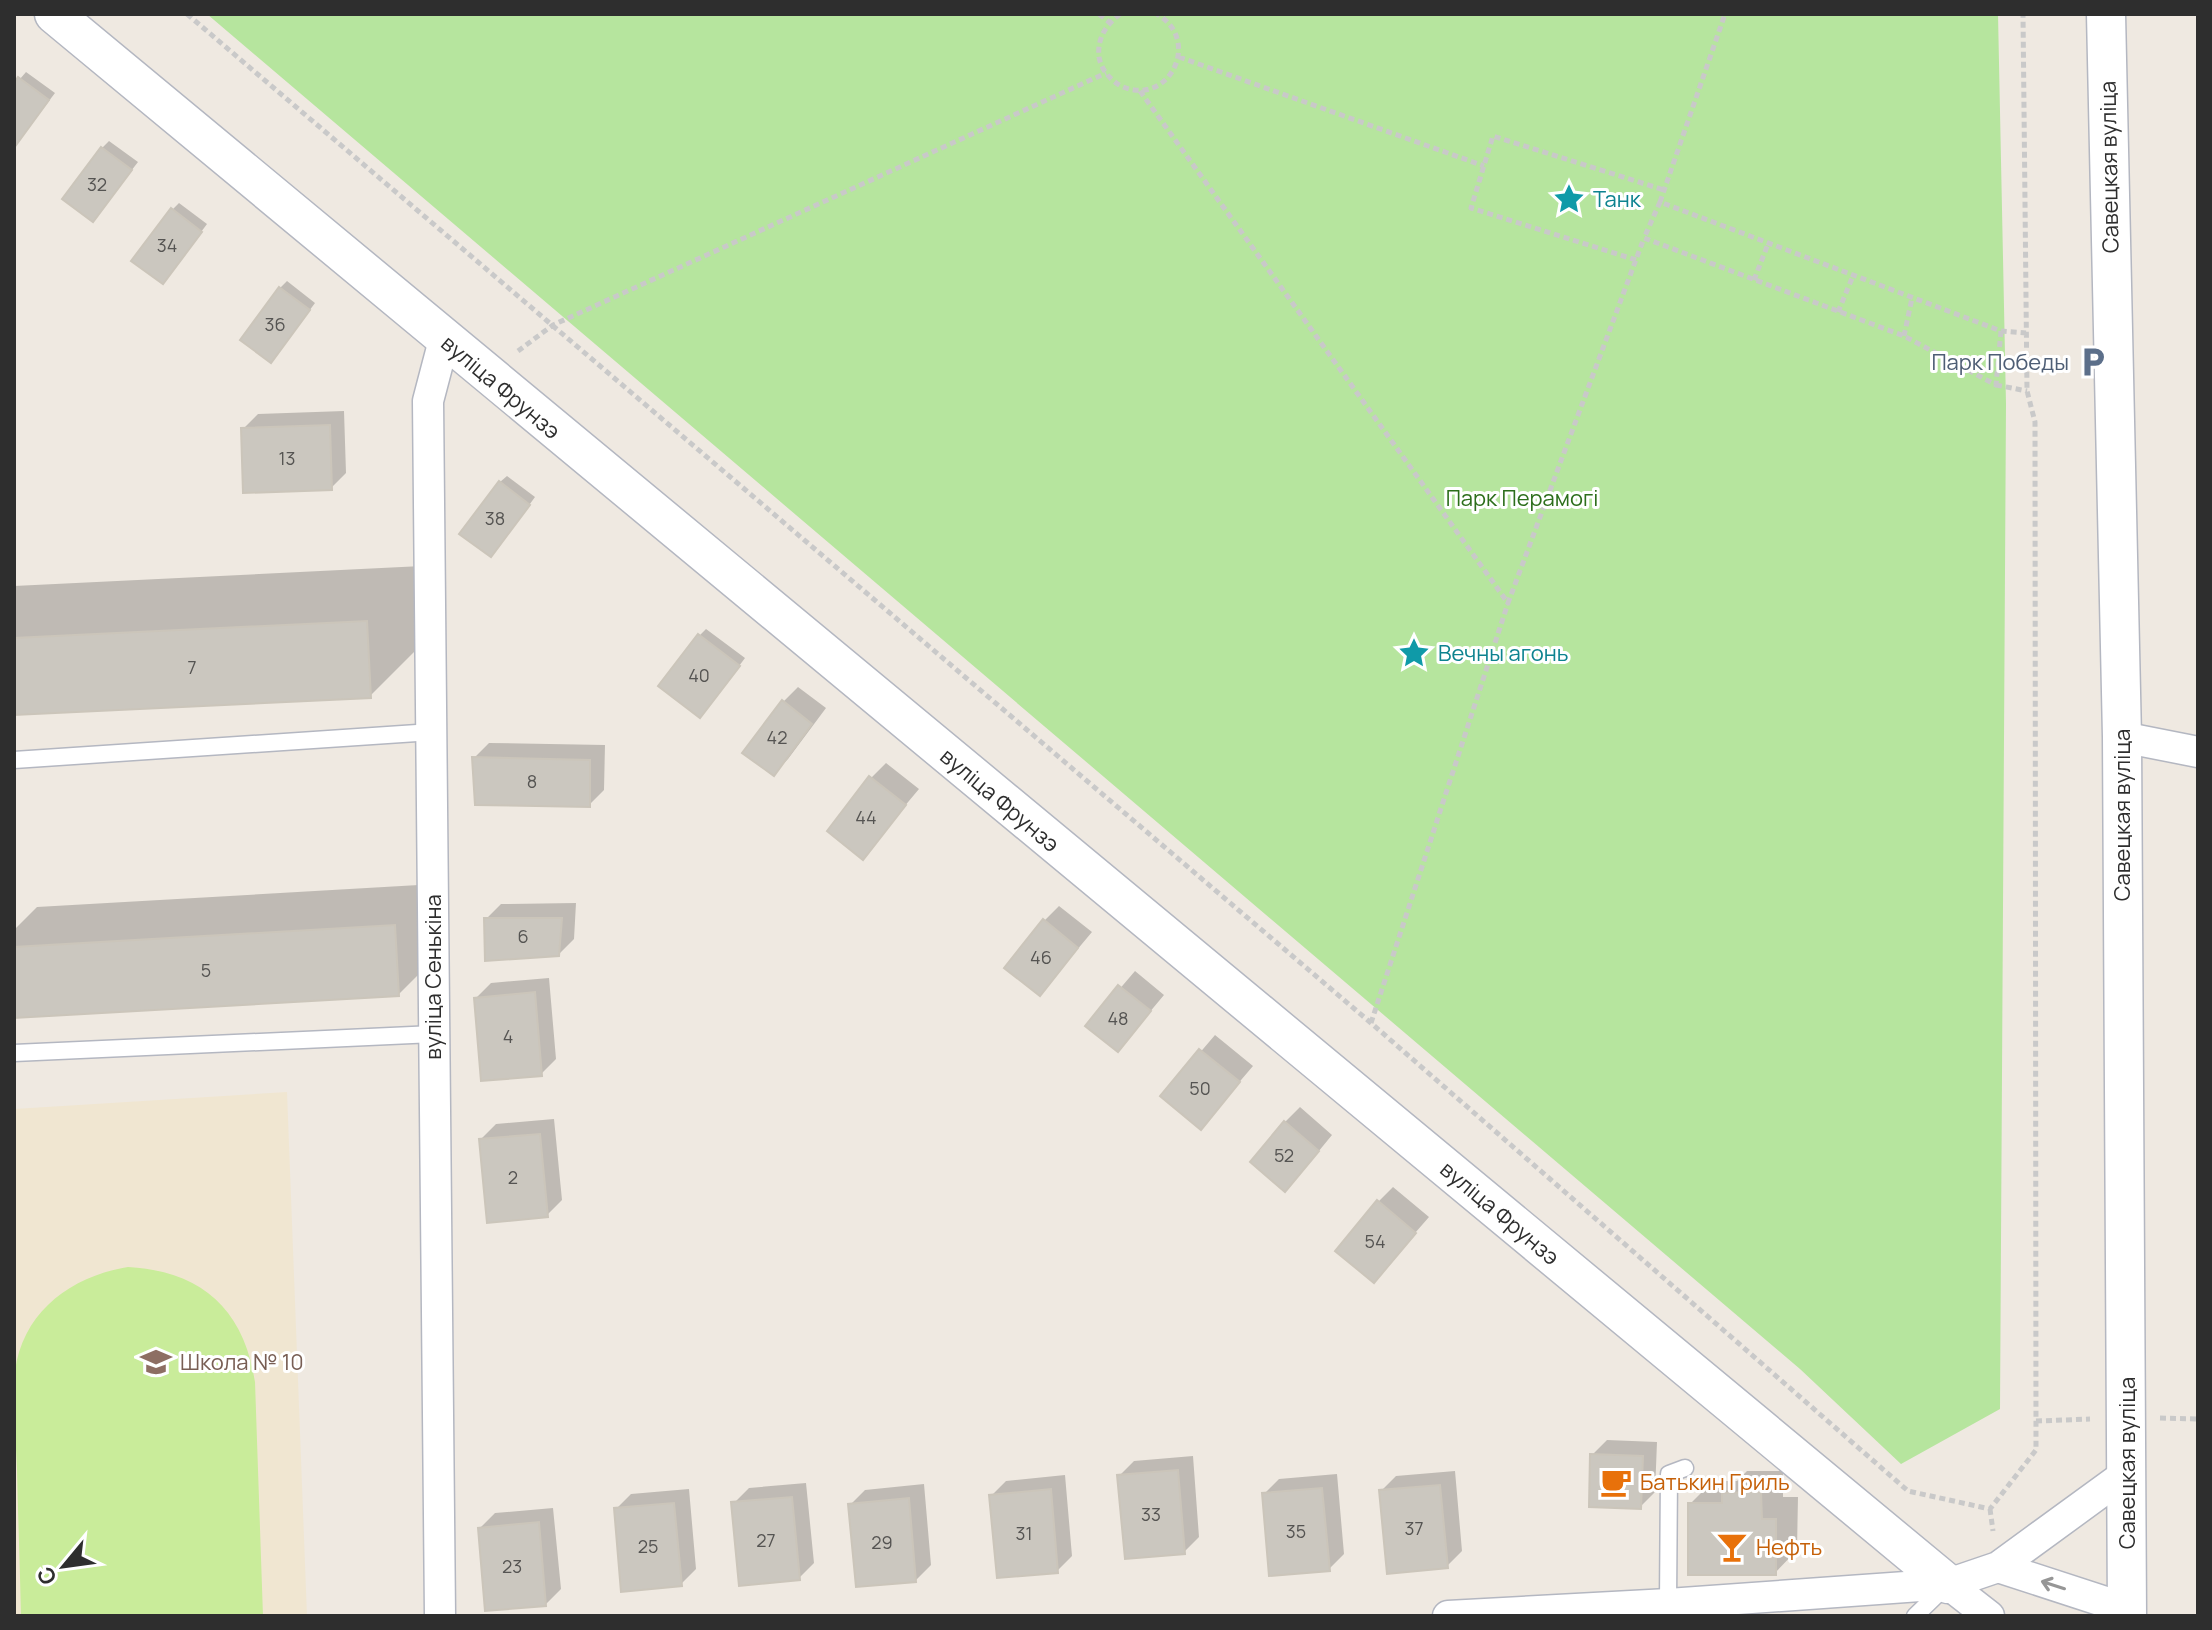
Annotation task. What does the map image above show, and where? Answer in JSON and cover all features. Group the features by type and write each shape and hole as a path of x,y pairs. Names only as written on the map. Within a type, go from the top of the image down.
{"street":[{"name":"вуліца Фрунзэ","path":"54,14 444,340 1989,1616"},
{"name":"Савецкая вуліца","path":"2106,14 2122,737 2127,1613"},
{"name":"вуліца Сенькіна","path":"440,1616 428,401 444,340"},
{"path":"2122,737 2198,752"},
{"path":"1448,1616 1948,1584 1998,1567 2127,1473"},
{"path":"1998,1567 2127,1613"},
{"path":"2089,1616 2127,1613"}],"lane":[{"path":"14,760 432,732"},
{"path":"14,1053 434,1034"},
{"path":"1668,1604 1669,1474 1685,1468"},
{"path":"1915,1616 1948,1584"}],"path":[{"path":"187,14 1371,1023 1908,1491 1990,1509 2036,1450 2035,422 2027,391 2023,14"},
{"path":"1099,14 1109,22"},
{"path":"1120,14 1109,22 1102,34 1098,47 1100,61 1115,83 1140,91 1166,81 1179,57 1176,33 1159,14"},
{"path":"1371,1023 1508,603 1660,202 1725,14"},
{"path":"1179,57 1484,166"},
{"path":"553,325 1106,73"},
{"path":"1140,91 1508,603"},
{"path":"1636,260 1471,208 1493,136 1664,190"},
{"path":"1660,202 2001,331 2026,333"},
{"path":"1644,238 1904,336 1996,385 2027,391"},
{"path":"1754,280 1768,244"},
{"path":"1838,312 1853,275"},
{"path":"1904,336 1913,298"},
{"path":"1996,385 2001,331"}],"shaded area":[{"name":"Школа № 10","path":"287,1092 307,1616 14,1616 14,1109"}],"green space":[{"name":"Парк Перамогі","path":"207,14 1998,14 2006,404 2000,1409 1901,1464 1800,1369"},
{"path":"128,1267 177,1276 197,1286 215,1299 241,1334 255,1382 263,1616 21,1616 13,1395 20,1350 28,1331 54,1300 88,1279"}],"building":[{"path":"18,77 49,100 14,148 14,83"},
{"path":"101,147 132,170 93,222 62,199"},
{"path":"171,208 202,232 163,284 131,261"},
{"path":"279,287 310,310 271,363 240,340"},
{"path":"330,425 332,490 243,493 241,428"},
{"path":"499,481 530,505 491,557 459,534"},
{"path":"367,621 371,698 14,715 14,638"},
{"path":"698,634 740,666 700,718 658,686"},
{"path":"782,700 812,724 774,776 742,753"},
{"path":"472,757 590,760 590,807 475,805"},
{"path":"869,776 906,805 863,860 827,831"},
{"path":"484,918 562,918 559,956 485,961"},
{"path":"1043,919 1078,948 1040,996 1004,968"},
{"path":"395,925 399,996 14,1018 14,947"},
{"path":"1118,985 1151,1011 1118,1052 1085,1026"},
{"path":"535,992 542,1076 481,1081 474,998"},
{"path":"1199,1049 1240,1082 1201,1130 1160,1096"},
{"path":"1284,1121 1319,1151 1285,1192 1250,1162"},
{"path":"540,1134 548,1217 487,1223 479,1139"},
{"path":"1377,1200 1416,1233 1374,1283 1335,1251"},
{"name":"Батькин Гриль","path":"1590,1454 1643,1456 1641,1509 1589,1507"},
{"path":"1178,1470 1185,1554 1125,1559 1117,1475"},
{"path":"1440,1485 1448,1568 1387,1574 1379,1490"},
{"path":"1322,1488 1330,1571 1269,1576 1262,1493"},
{"path":"1051,1489 1058,1573 997,1578 989,1495"},
{"name":"Нефть","path":"1761,1492 1762,1519 1776,1519 1776,1575 1688,1575 1688,1503 1722,1503 1722,1493"},
{"path":"792,1497 800,1580 739,1586 731,1502"},
{"path":"909,1498 916,1582 856,1587 848,1504"},
{"path":"674,1503 682,1586 621,1592 614,1508"},
{"path":"539,1522 546,1606 485,1611 478,1528"}],"place":[{"name":"Танк","path":"1569,199"},
{"name":"Парк Победы","path":"2093,362"},
{"name":"Вечны агонь","path":"1414,653"},
{"name":"Школа № 10","path":"156,1362"},
{"name":"Батькин Гриль","path":"1616,1482"},
{"name":"Нефть","path":"1732,1547"}]}
